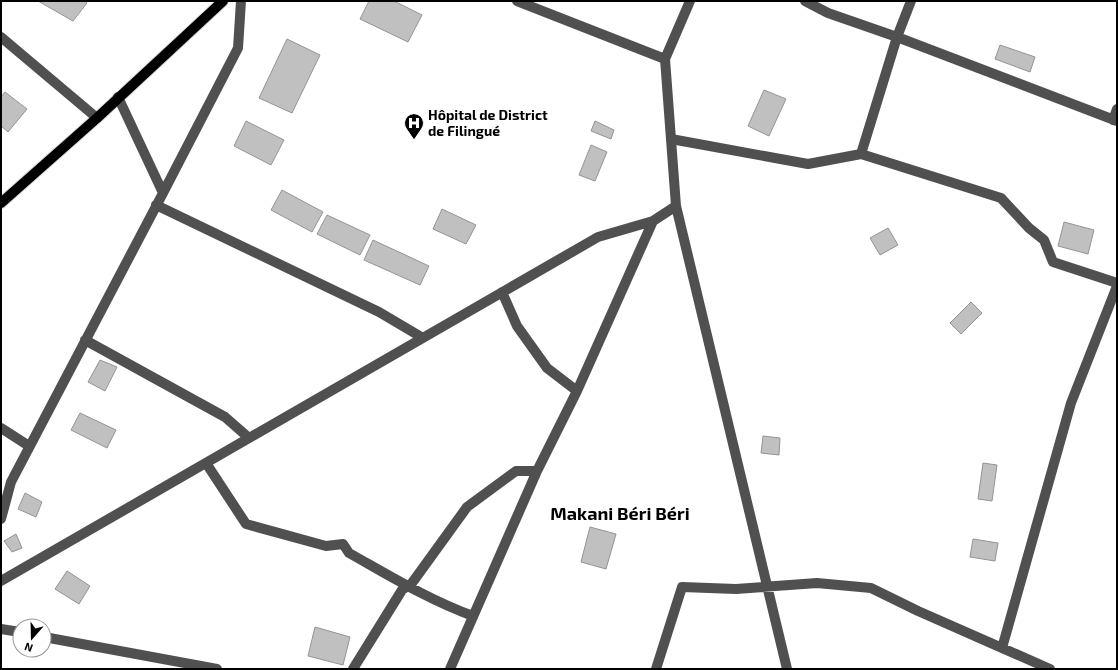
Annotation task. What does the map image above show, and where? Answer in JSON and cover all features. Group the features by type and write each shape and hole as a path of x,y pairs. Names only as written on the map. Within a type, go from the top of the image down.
{"main road":[{"path":"1,203 97,118 223,1"}],"street":[{"path":"1,519 11,482 29,446 238,48 241,1"},
{"path":"517,1 665,59"},
{"path":"690,1 665,59 676,206 787,669"},
{"path":"805,1 828,13 897,37 1115,121 1117,109"},
{"path":"861,154 897,37 911,1"},
{"path":"1,37 97,118"},
{"path":"118,97 163,193"},
{"path":"671,139 808,164 861,154 1001,198 1028,228 1044,240 1053,262 1117,282"},
{"path":"156,205 379,312 423,338"},
{"path":"1,581 598,237 653,221 676,206"},
{"path":"450,669 537,471 577,391 653,221"},
{"path":"1002,648 1071,403 1117,286"},
{"path":"502,292 516,326 547,368 577,391"},
{"path":"85,340 225,417 249,438"},
{"path":"1,428 29,446"},
{"path":"206,463 246,524 326,546 343,544 349,553 407,586 448,607 473,616"},
{"path":"352,669 402,590 412,582 467,506 516,471 537,471"},
{"path":"656,669 682,588 736,589 817,583 871,588 918,611 1050,669"},
{"path":"1,629 12,631"},
{"path":"52,638 217,669"}],"building":[{"path":"38,1 84,1 87,3 73,21"},
{"path":"369,1 394,1 422,15 408,42 360,19"},
{"path":"287,39 320,55 292,113 259,98"},
{"path":"1000,45 1035,57 1030,72 995,59"},
{"path":"764,90 786,99 769,136 748,126"},
{"path":"5,92 27,109 8,132 1,126 1,97"},
{"path":"246,121 284,140 271,165 234,146"},
{"path":"595,121 614,130 611,139 591,131"},
{"path":"591,145 607,152 595,181 579,175"},
{"path":"282,190 323,212 312,232 271,210"},
{"path":"442,209 476,225 466,244 433,229"},
{"path":"327,215 370,235 360,255 317,234"},
{"path":"1064,222 1094,230 1088,254 1058,246"},
{"path":"888,228 898,245 880,255 870,238"},
{"path":"373,240 429,266 420,285 364,260"},
{"path":"971,302 982,313 961,334 950,323"},
{"path":"100,360 117,367 105,391 88,382"},
{"path":"80,413 116,430 107,448 71,430"},
{"path":"763,436 780,438 779,455 761,453"},
{"path":"983,463 997,465 992,501 978,499"},
{"path":"25,493 42,502 36,517 18,509"},
{"path":"590,527 616,534 606,569 581,562"},
{"path":"16,534 22,548 12,552 4,541"},
{"path":"973,539 998,543 995,561 970,557"},
{"path":"67,571 90,586 79,604 55,589"},
{"path":"315,627 350,637 343,665 308,656"}],"place":[{"name":"Hôpital de District de Filingué","path":"414,140"}],"district":[{"name":"Makani Béri Béri","path":"620,514"}]}
